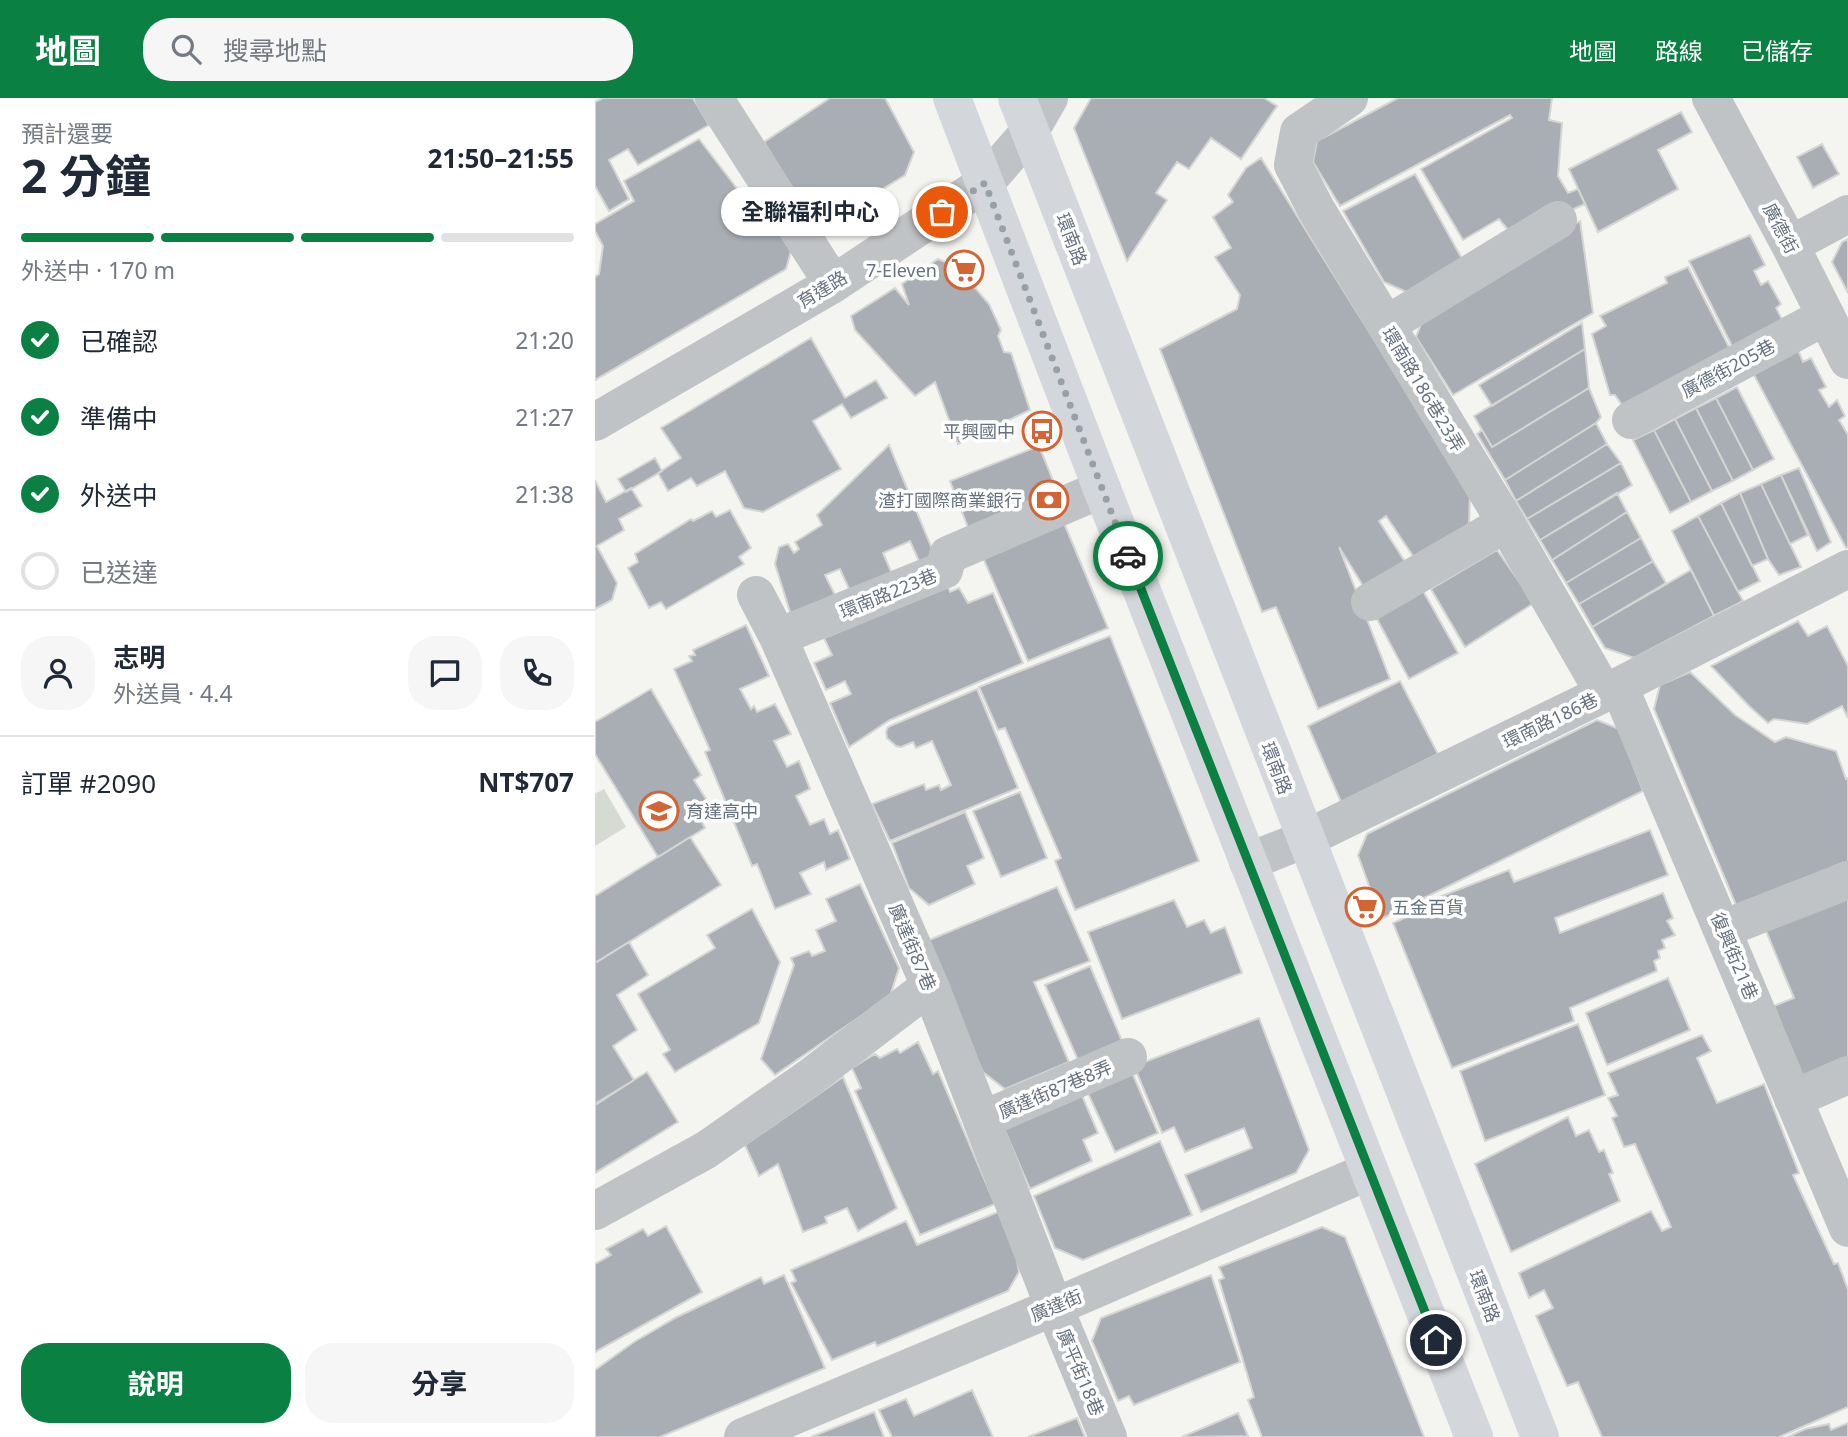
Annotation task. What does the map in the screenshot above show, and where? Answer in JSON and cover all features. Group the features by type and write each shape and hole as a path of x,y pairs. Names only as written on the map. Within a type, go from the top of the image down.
{"main road":[{"path":"952,98 1102,489 1474,1437"},
{"name":"環南路","path":"1024,115 1540,1437"}],"street":[{"path":"714,98 834,284"},
{"name":"育達路","path":"595,422 834,284 985,183 1024,115 1049,98"},
{"name":"環南路186巷23弄","path":"1349,98 1299,132 1293,165 1316,209 1506,523 1612,689"},
{"name":"廣德街","path":"1711,98 1848,360"},
{"path":"1790,245 1848,214"},
{"path":"1386,325 1558,220"},
{"name":"廣德街205巷","path":"1631,420 1826,316"},
{"name":"環南路223巷","path":"778,636 944,570 948,555 1102,489"},
{"path":"1370,602 1506,523"},
{"name":"環南路186巷","path":"1248,862 1305,839 1612,689 1848,569"},
{"name":"廣達街87巷","path":"756,595 778,636 930,985 1054,1307"},
{"name":"復興街21巷","path":"1612,689 1724,929 1848,1228"},
{"path":"1724,929 1848,880"},
{"path":"595,1211 706,1150 809,1078 930,985"},
{"name":"廣達街87巷8弄","path":"982,1120 1128,1057"},
{"path":"1793,1099 1848,1075"},
{"name":"廣達街","path":"759,1434 1369,1171"},
{"name":"廣平街18巷","path":"1054,1307 1108,1437"}],"shaded area":[{"path":"604,789 626,827 595,846 595,794"}],"building":[{"path":"603,98 693,98 709,125 638,165 628,149 609,160 629,199 609,211 595,186 595,102"},
{"path":"830,98 885,98 914,152 905,175 817,230 764,142"},
{"path":"1091,98 1264,98 1277,106 1241,159 1211,138 1189,169 1177,162 1156,193 1167,200 1127,261 1074,128"},
{"path":"1398,98 1552,98 1549,120 1562,123 1558,176 1568,193 1578,189 1585,204 1513,236 1499,219 1463,240 1421,169 1512,118 1510,115 1340,206 1313,162 1317,141"},
{"path":"1681,112 1692,132 1658,150 1678,189 1598,232 1569,169"},
{"path":"699,139 749,204 757,198 791,251 786,269 595,380 595,277 599,274 603,246 595,231 595,224 634,201 624,181"},
{"path":"1822,144 1839,174 1813,188 1797,157"},
{"path":"1261,158 1470,494 1469,525 1415,559 1386,516 1379,521 1407,565 1365,589 1339,547 1390,679 1318,709 1276,607 1262,612 1160,349 1237,309 1240,295 1215,257 1231,248 1213,217 1233,202 1228,195 1246,168"},
{"path":"1415,174 1466,266 1411,294 1384,282 1343,211"},
{"path":"1580,221 1593,313 1453,395 1416,337 1426,312"},
{"path":"1750,235 1765,265 1754,271 1761,285 1768,281 1781,304 1776,308 1784,323 1733,348 1689,261"},
{"path":"1848,239 1848,293 1832,262 1842,242"},
{"path":"938,259 957,267 989,304 1001,330 998,336 1004,352 1011,353 1030,410 958,444 935,382 915,396 855,330 851,316 895,288 909,305 902,284"},
{"path":"1688,267 1732,353 1624,408 1615,395 1610,395 1592,334 1606,326 1600,316 1667,283 1665,277"},
{"path":"1582,323 1585,349 1492,406 1479,385"},
{"path":"811,338 845,398 876,380 887,398 851,418 842,404 813,421 841,469 763,512 744,508 725,471 697,486 691,478 668,491 658,473 681,458 661,428"},
{"path":"1585,349 1589,388 1492,447 1474,416"},
{"path":"1798,350 1803,362 1811,358 1826,387 1819,390 1829,407 1837,400 1845,416 1839,420 1848,435 1846,548 1753,373"},
{"path":"1737,387 1774,459 1753,470 1716,398"},
{"path":"1589,388 1601,417 1596,423 1505,480 1477,434 1482,430 1492,447"},
{"path":"1716,398 1753,470 1733,481 1696,408"},
{"path":"1696,408 1733,481 1712,491 1675,419"},
{"path":"1675,419 1712,491 1691,502 1654,430"},
{"path":"1596,423 1607,444 1516,501 1505,480"},
{"path":"1654,430 1691,502 1670,513 1633,440"},
{"path":"1607,444 1621,463 1527,519 1516,501"},
{"path":"889,445 935,556 919,561 910,541 883,553 892,574 850,591 840,569 825,575 835,595 791,615 775,564 779,547 788,544 794,553 799,549 795,542 822,525 817,515"},
{"path":"1039,446 1059,495 969,530 950,481"},
{"path":"655,458 662,471 626,492 618,479"},
{"path":"1621,463 1632,485 1540,540 1527,519"},
{"path":"1799,468 1831,542 1817,551 1781,475"},
{"path":"1781,475 1808,535 1790,544 1761,484"},
{"path":"595,480 606,502 631,488 642,506 619,519 624,530 597,546 617,583 612,600 595,609"},
{"path":"1761,484 1801,567 1779,575 1768,559 1740,493"},
{"path":"1617,493 1627,512 1552,560 1540,540"},
{"path":"1740,493 1768,559 1752,566 1721,503"},
{"path":"1721,503 1760,581 1738,592 1698,516"},
{"path":"730,510 751,548 739,557 744,564 666,609 661,602 649,608 628,568 638,562 635,554 691,519 693,521 712,511 716,517"},
{"path":"1627,512 1641,538 1566,583 1552,560"},
{"path":"1061,516 1108,628 1028,661 980,551"},
{"path":"1698,516 1743,601 1714,616 1672,531"},
{"path":"1641,538 1653,561 1579,604 1566,583"},
{"path":"1497,550 1534,603 1465,647 1431,589"},
{"path":"1653,561 1666,583 1592,627 1579,604"},
{"path":"1691,570 1714,616 1634,658 1605,648 1592,627"},
{"path":"948,587 950,592 959,588 968,603 993,593 1023,663 890,720 849,747 830,703 851,694 845,681 826,690 814,663 832,655 824,638"},
{"path":"1422,589 1458,653 1409,679 1376,617"},
{"path":"1798,621 1808,636 1827,626 1848,666 1848,718 1842,706 1807,724 1774,719 1768,723 1711,666"},
{"path":"746,625 769,676 740,689 751,709 754,706 757,712 775,704 791,734 774,741 787,767 799,761 810,789 796,796 810,825 824,819 830,834 838,830 850,859 826,870 824,862 800,873 811,894 775,909 757,864 752,866 705,752 710,750 674,669 692,661 689,656 695,655 693,650"},
{"path":"1110,636 1199,861 1075,910 1055,861 1061,858 1005,728 998,730 979,687"},
{"path":"1690,672 1735,715 1775,742 1786,737 1836,751 1846,779 1848,778 1848,862 1736,905 1654,709 1660,685"},
{"path":"1400,681 1438,754 1341,802 1308,726"},
{"path":"651,689 701,775 694,780 711,807 698,815 705,828 658,857 595,754 595,722"},
{"path":"977,689 1018,788 890,841 872,804 924,784 926,790 939,785 941,790 951,785 932,741 916,748 913,742 901,747 896,746 887,738 888,727"},
{"path":"1597,720 1619,729 1643,791 1381,919 1358,855 1367,834"},
{"path":"1020,792 1047,858 1001,877 973,811"},
{"path":"965,812 984,858 967,866 975,884 929,905 909,888 892,843"},
{"path":"1650,830 1668,875 1555,918 1560,933 1663,893 1673,918 1667,921 1675,935 1662,940 1665,948 1658,951 1660,958 1654,961 1657,971 1570,1008 1574,1021 1452,1068 1393,923 1441,902 1439,897 1509,870 1514,882"},
{"path":"690,837 721,885 595,963 595,896"},
{"path":"860,884 899,968 890,996 775,1075 761,1059 794,965 791,958 809,951 812,956 825,951 816,930 836,921 826,899"},
{"path":"1057,887 1090,961 1034,982 1069,1062 1005,1089 983,1072 922,943"},
{"path":"1848,892 1848,1060 1802,1077 1774,1006 1794,998 1764,926"},
{"path":"1174,900 1187,927 1204,920 1211,933 1225,927 1242,973 1122,1019 1088,932"},
{"path":"752,909 780,962 759,1023 675,1072 663,1054 670,1050 638,994 715,948 707,935"},
{"path":"629,942 648,975 617,995 637,1030 613,1046 634,1080 595,1105 595,963"},
{"path":"1090,966 1122,1041 1078,1060 1045,985"},
{"path":"1668,978 1690,1030 1607,1065 1586,1013"},
{"path":"1259,1018 1309,1150 1296,1173 1201,1212 1185,1175 1252,1148 1244,1128 1185,1152 1174,1127 1162,1133 1134,1066"},
{"path":"1578,1024 1605,1095 1485,1141 1460,1071"},
{"path":"1702,1035 1711,1051 1697,1058 1717,1103 1764,1084 1799,1173 1793,1175 1834,1264 1838,1263 1848,1290 1848,1407 1779,1437 1602,1437 1578,1382 1567,1386 1536,1316 1553,1308 1544,1290 1529,1298 1519,1273 1651,1211 1662,1231 1671,1227 1635,1144 1624,1147 1612,1118 1617,1116 1608,1098 1618,1095 1608,1073"},
{"path":"918,1042 933,1074 938,1071 995,1204 920,1235 855,1091 861,1088 852,1068 875,1054 880,1058 897,1049 900,1053"},
{"path":"1131,1070 1158,1133 1115,1152 1086,1089"},
{"path":"647,1072 678,1122 595,1173 595,1104"},
{"path":"843,1077 897,1208 858,1231 847,1208 825,1217 827,1223 803,1232 778,1164 759,1176 745,1145"},
{"path":"1080,1091 1098,1133 1083,1140 1092,1161 1030,1189 1002,1124"},
{"path":"1568,1117 1576,1136 1589,1130 1599,1152 1604,1150 1613,1173 1609,1174 1620,1201 1511,1252 1475,1164"},
{"path":"1160,1141 1192,1215 1083,1260 1055,1248 1034,1196"},
{"path":"998,1212 1016,1254 1019,1272 1008,1291 877,1346 875,1342 832,1360 791,1283 796,1281 791,1270 906,1221 917,1245"},
{"path":"666,1226 702,1292 595,1352 595,1264 611,1255 606,1249 643,1229 648,1236"},
{"path":"1322,1227 1345,1237 1424,1437 1262,1437 1248,1400 1254,1397 1219,1280 1224,1278 1219,1267"},
{"path":"784,1275 825,1368 660,1437 595,1437 595,1370 634,1342 677,1317 761,1277 764,1284"},
{"path":"1211,1275 1240,1362 1134,1405 1129,1396 1118,1401 1092,1341 1101,1318"},
{"path":"972,1390 993,1437 892,1437 879,1410 906,1399 914,1416"},
{"path":"874,1412 884,1437 811,1437"},
{"path":"1238,1413 1248,1436 1182,1437"},
{"path":"1077,1418 1085,1437 1028,1437"},
{"path":"1848,1423 1848,1437 1788,1437 1805,1429 1829,1424 1831,1430"}],"way so far":[{"path":"942,212 985,183 1128,556"}],"place":[{"name":"全聯福利中心","path":"942,212"},
{"name":"7-Eleven","path":"964,270"},
{"name":"平興國中","path":"1042,431"},
{"name":"渣打國際商業銀行","path":"1049,500"},
{"name":"育達高中","path":"659,811"},
{"name":"五金百貨","path":"1365,907"}],"route":[{"path":"1128,556 1436,1340"}]}
